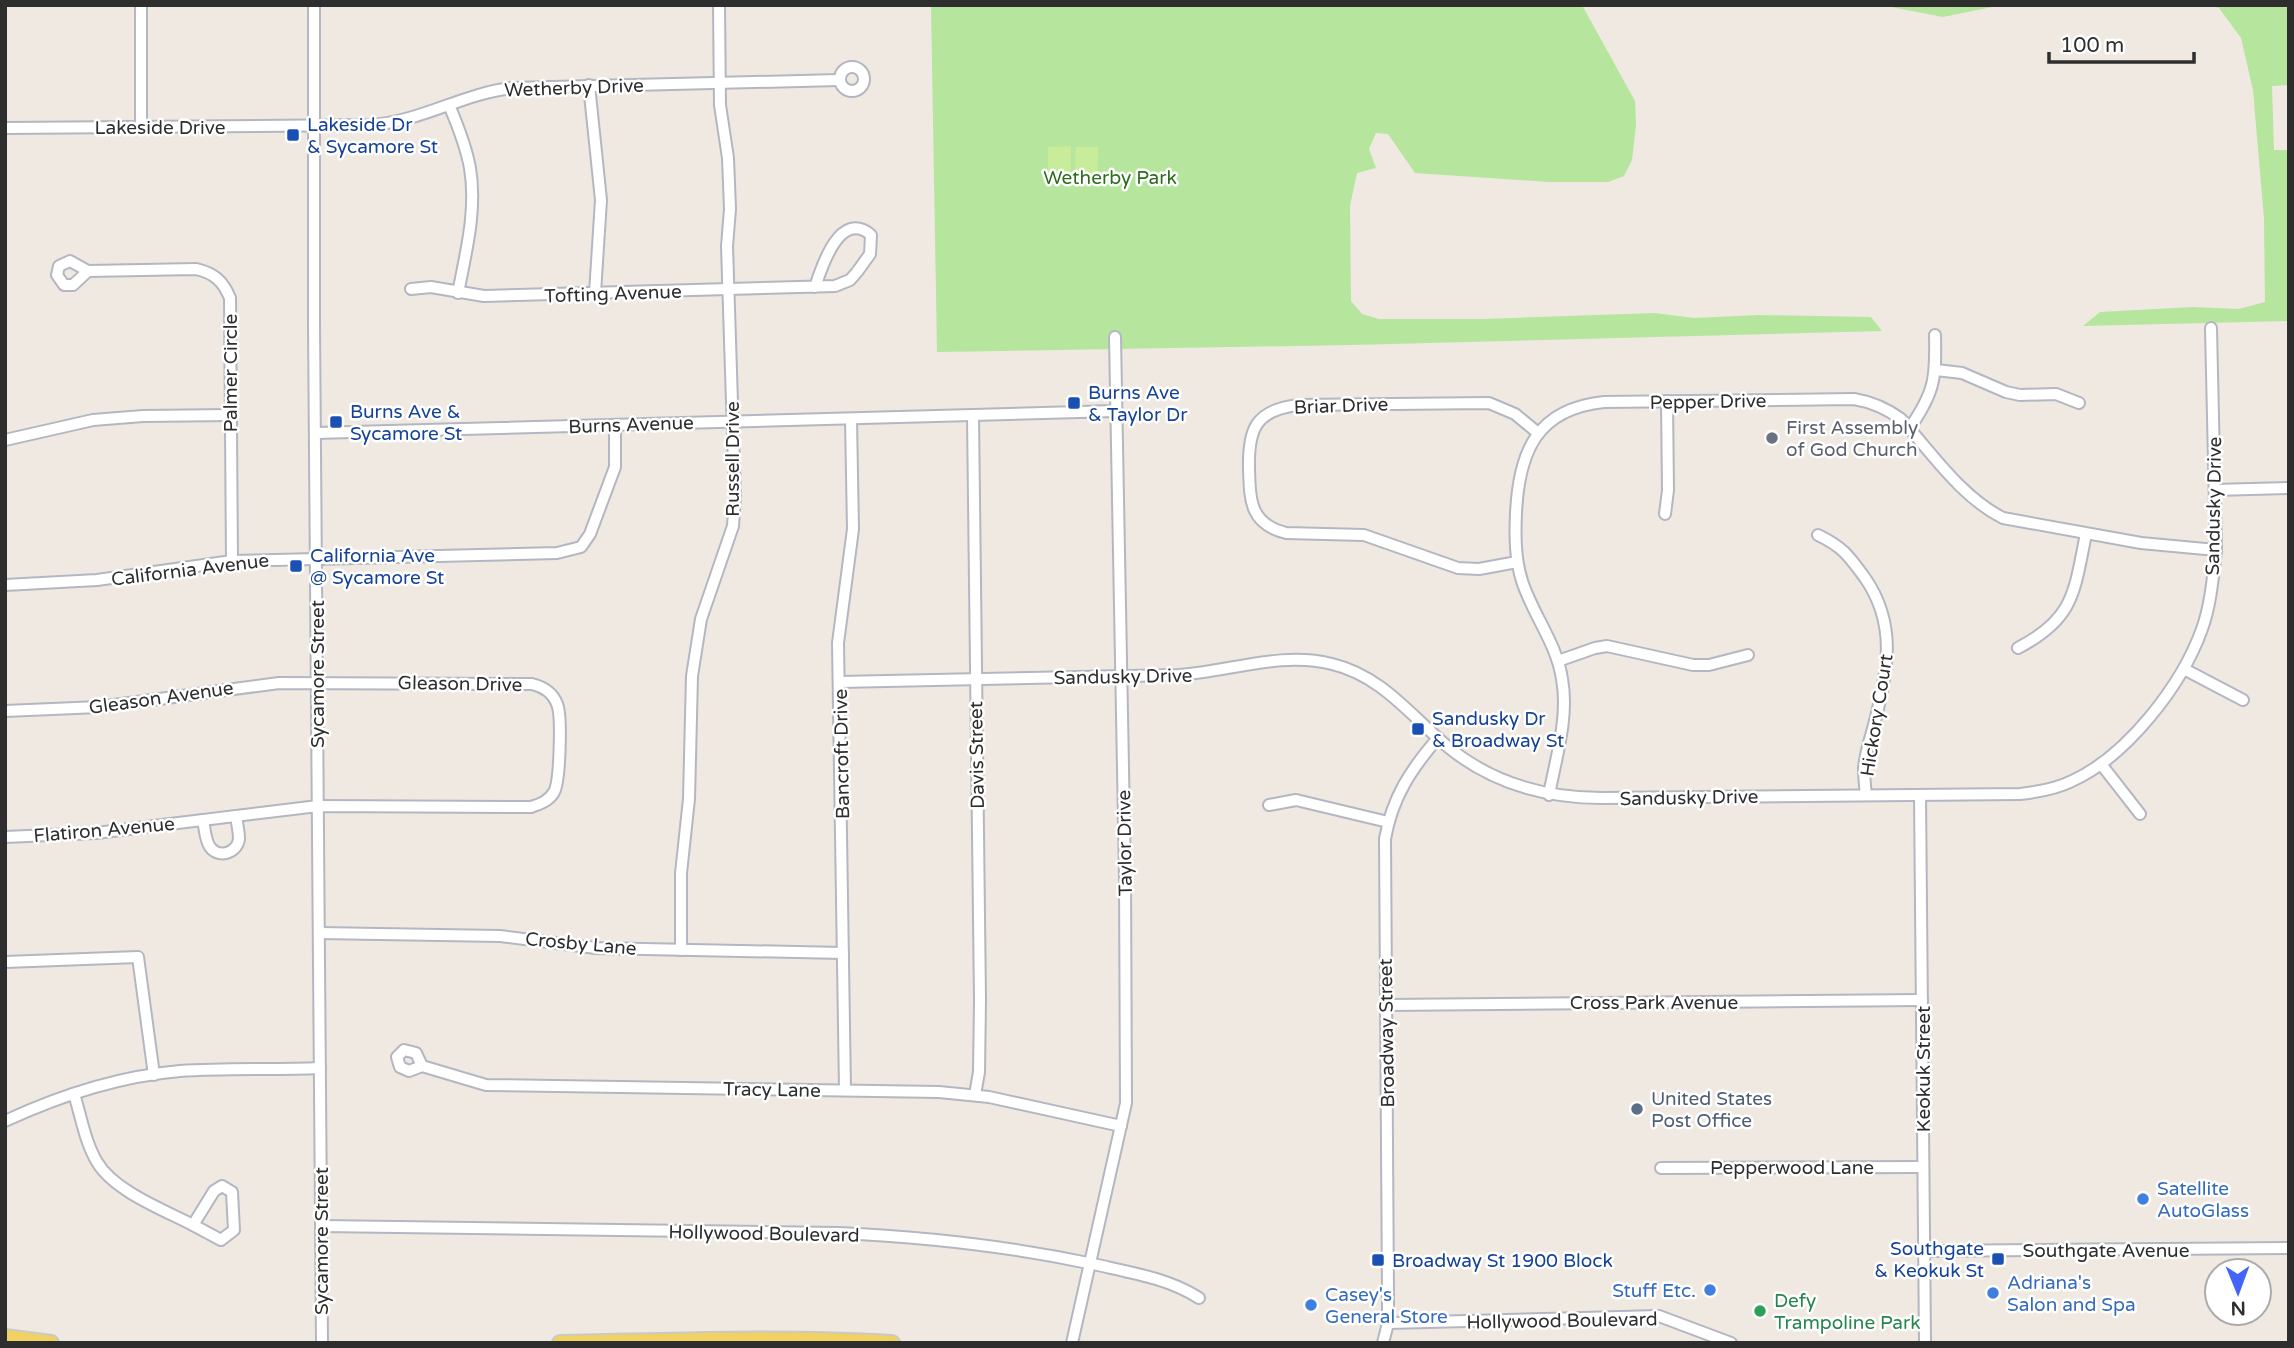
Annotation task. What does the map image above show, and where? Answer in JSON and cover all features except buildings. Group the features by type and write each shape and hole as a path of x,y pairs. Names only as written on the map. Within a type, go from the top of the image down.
{"main road":[{"path":"5,1337 51,1343"},
{"path":"560,1343 834,1340 892,1343"}],"street":[{"path":"141,5 141,127"},
{"name":"Sycamore Street","path":"314,5 322,1343"},
{"name":"Russell Drive","path":"681,950 681,873 689,799 692,676 701,619 733,526 735,497 727,246 730,209 720,82 719,5"},
{"name":"Wetherby Drive","path":"315,126 386,124 417,118 496,90 589,85 839,80"},
{"path":"589,85 601,200 595,293"},
{"path":"449,105 466,150 472,187 471,224 458,293"},
{"name":"Lakeside Drive","path":"5,128 315,126"},
{"name":"Tofting Avenue","path":"411,289 431,287 484,296 729,290 815,287 835,286 850,281 870,254 871,235 857,228 841,234 824,260 815,287"},
{"name":"Palmer Circle","path":"88,271 196,269 218,278 225,287 230,298 232,561"},
{"name":"Sandusky Drive","path":"839,682 1205,673 1291,659 1331,663 1363,675 1381,685 1438,738 1483,771 1525,789 1549,795 1593,798 2040,792 2072,782 2101,764 2151,715 2184,669 2203,627 2214,576 2216,550 2211,327"},
{"path":"1909,429 1930,396 1936,370 1935,335"},
{"name":"Taylor Drive","path":"1072,1343 1126,1103 1115,337"},
{"path":"1936,370 1962,373 2006,392 2020,395 2056,394 2079,403"},
{"path":"1665,514 1668,489 1667,401"},
{"name":"Pepper Drive","path":"1549,795 1563,724 1563,681 1558,661 1522,583 1517,562 1515,538 1518,486 1522,463 1538,433 1560,415 1588,404 1667,401 1866,401 1889,411 1969,494 1991,512 2016,522 2086,534 2168,547 2216,550"},
{"name":"Briar Drive","path":"1517,562 1479,569 1458,568 1364,535 1286,533 1276,530 1260,519 1250,498 1250,440 1255,427 1268,413 1284,406 1298,405 1489,404 1515,414 1538,433"},
{"name":"Burns Avenue","path":"315,433 1115,411"},
{"path":"5,440 50,428 103,419 231,415"},
{"name":"Davis Street","path":"973,415 980,1050 975,1095"},
{"name":"Bancroft Drive","path":"845,1090 839,630 854,511 851,418"},
{"name":"California Avenue","path":"5,585 97,580 232,561 575,550 585,543 590,534 613,474 615,425"},
{"path":"2215,490 2289,488"},
{"path":"2018,648 2042,634 2063,615 2073,597 2086,534"},
{"name":"Hickory Court","path":"1818,535 1840,545 1857,567 1876,599 1886,630 1888,663 1866,755 1866,795"},
{"path":"1558,661 1607,646 1693,665 1709,665 1748,655"},
{"path":"2184,669 2244,700"},
{"name":"Gleason Avenue","path":"5,711 99,707 244,686 317,681"},
{"name":"Gleason Drive","path":"317,681 532,684 540,686 552,695 559,711 558,783 554,792 541,804 531,807 318,806"},
{"name":"Broadway Street","path":"1384,1343 1388,1323 1384,857 1388,822 1405,781 1415,764 1438,738"},
{"path":"2101,764 2140,814"},
{"name":"Keokuk Street","path":"1920,795 1925,1343"},
{"path":"1269,805 1296,800 1388,822"},
{"name":"Flatiron Avenue","path":"5,837 76,835 318,806"},
{"name":"Flatiron Avenue","path":"203,820 209,846 215,852 223,854 231,852 237,845 239,837 236,816"},
{"name":"Crosby Lane","path":"319,933 500,936 596,948 843,953"},
{"path":"5,962 138,957 154,1075"},
{"name":"Cross Park Avenue","path":"1386,1005 1922,1000"},
{"name":"Tracy Lane","path":"422,1066 486,1085 921,1091 975,1095 1121,1126"},
{"path":"5,1121 74,1094 154,1075 320,1068"},
{"path":"74,1094 94,1156 106,1173 132,1193 221,1240 234,1230 230,1189 217,1187 193,1225"},
{"name":"Pepperwood Lane","path":"1661,1168 1923,1167"},
{"name":"Hollywood Boulevard","path":"321,1226 905,1236 991,1245 1091,1264 1171,1284 1199,1298"},
{"name":"Southgate Avenue","path":"1924,1251 2289,1248"},
{"name":"Hollywood Boulevard","path":"1388,1323 1659,1316 1731,1343"}],"green space":[{"name":"Wetherby Park","path":"931,5 1582,5 1635,101 1636,125 1632,160 1624,176 1608,182 1549,182 1415,173 1388,134 1376,133 1369,149 1376,168 1357,173 1350,206 1351,301 1362,314 1379,319 1484,319 1654,313 1694,318 1758,315 1871,317 1882,331 1352,345 937,352"},
{"path":"1881,5 2002,5 1943,17"},
{"path":"2210,5 2289,5 2289,85 2272,86 2274,150 2289,150 2289,321 2083,326 2100,312 2193,307 2239,309 2265,302 2264,219 2253,90 2241,38 2219,8"},
{"path":"1071,146 1071,184 1048,184 1048,147"},
{"path":"1076,147 1098,147 1097,185 1075,185"}],"place":[{"name":"Lakeside Dr & Sycamore St","path":"293,135"},
{"name":"Burns Ave & Taylor Dr","path":"1074,403"},
{"name":"Burns Ave & Sycamore St","path":"336,422"},
{"name":"First Assembly of God Church","path":"1772,438"},
{"name":"California Ave @ Sycamore St","path":"296,566"},
{"name":"Sandusky Dr & Broadway St","path":"1418,729"},
{"name":"United States Post Office","path":"1637,1109"},
{"name":"Satellite AutoGlass","path":"2143,1199"},
{"name":"Southgate & Keokuk St","path":"1998,1259"},
{"name":"Broadway St 1900 Block","path":"1378,1260"},
{"name":"Stuff Etc.","path":"1710,1290"},
{"name":"Adriana's Salon and Spa","path":"1993,1293"},
{"name":"Casey's General Store","path":"1311,1305"},
{"name":"Defy Trampoline Park","path":"1760,1311"}]}
